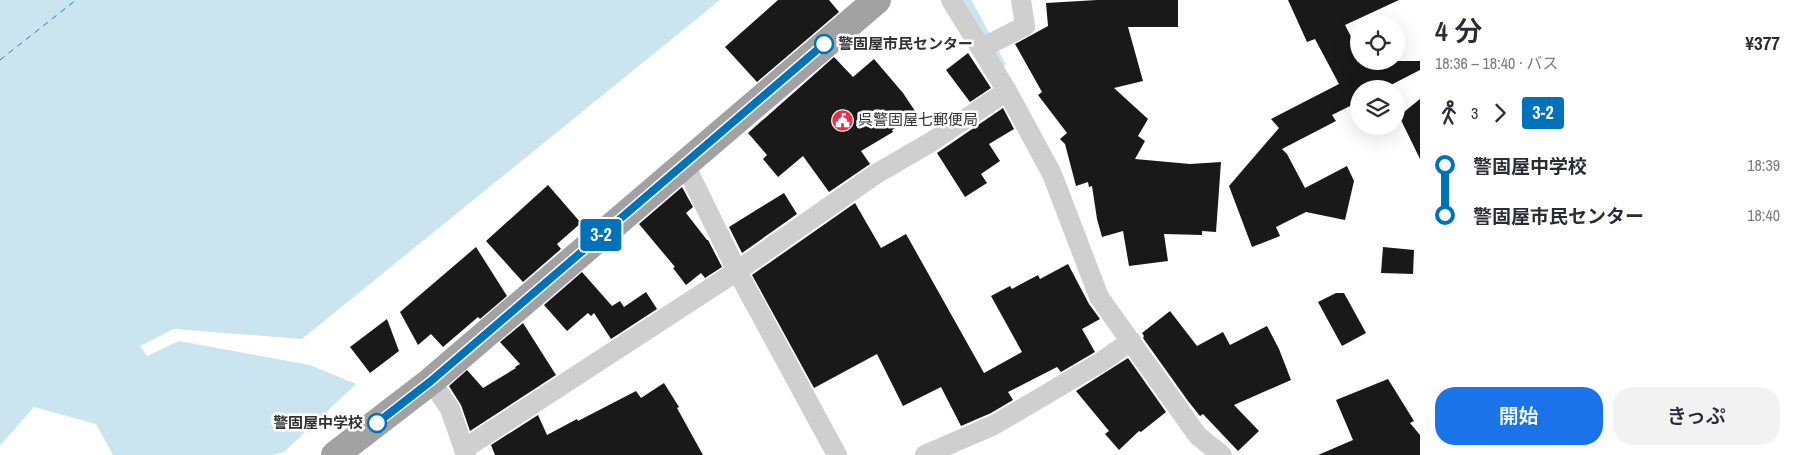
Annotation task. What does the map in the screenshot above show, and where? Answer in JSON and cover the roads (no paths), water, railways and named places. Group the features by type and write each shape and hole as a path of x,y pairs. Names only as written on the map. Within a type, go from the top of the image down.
{"highway":[{"path":"335,455 431,381 877,0"}],"street":[{"path":"951,0 982,48 1052,174 1099,296 1198,436 1222,455"},
{"path":"982,48 1025,26 1021,0"},
{"path":"431,381 450,409 465,452 737,271 876,174 931,142 1007,92"},
{"path":"684,163 737,271 838,455"},
{"path":"925,455 994,426 1101,362 1131,340"}],"water":[{"path":"0,0 720,0 302,339 174,329 140,346 147,356 179,341 310,365 356,384 284,452 273,455 113,455 96,424 34,407 0,446"}],"waterway":[{"path":"967,0 1001,64"}],"place":[{"name":"警固屋市民センター","path":"824,44"},
{"name":"呉警固屋七郵便局","path":"842,120"},
{"name":"警固屋中学校","path":"377,423"}]}
